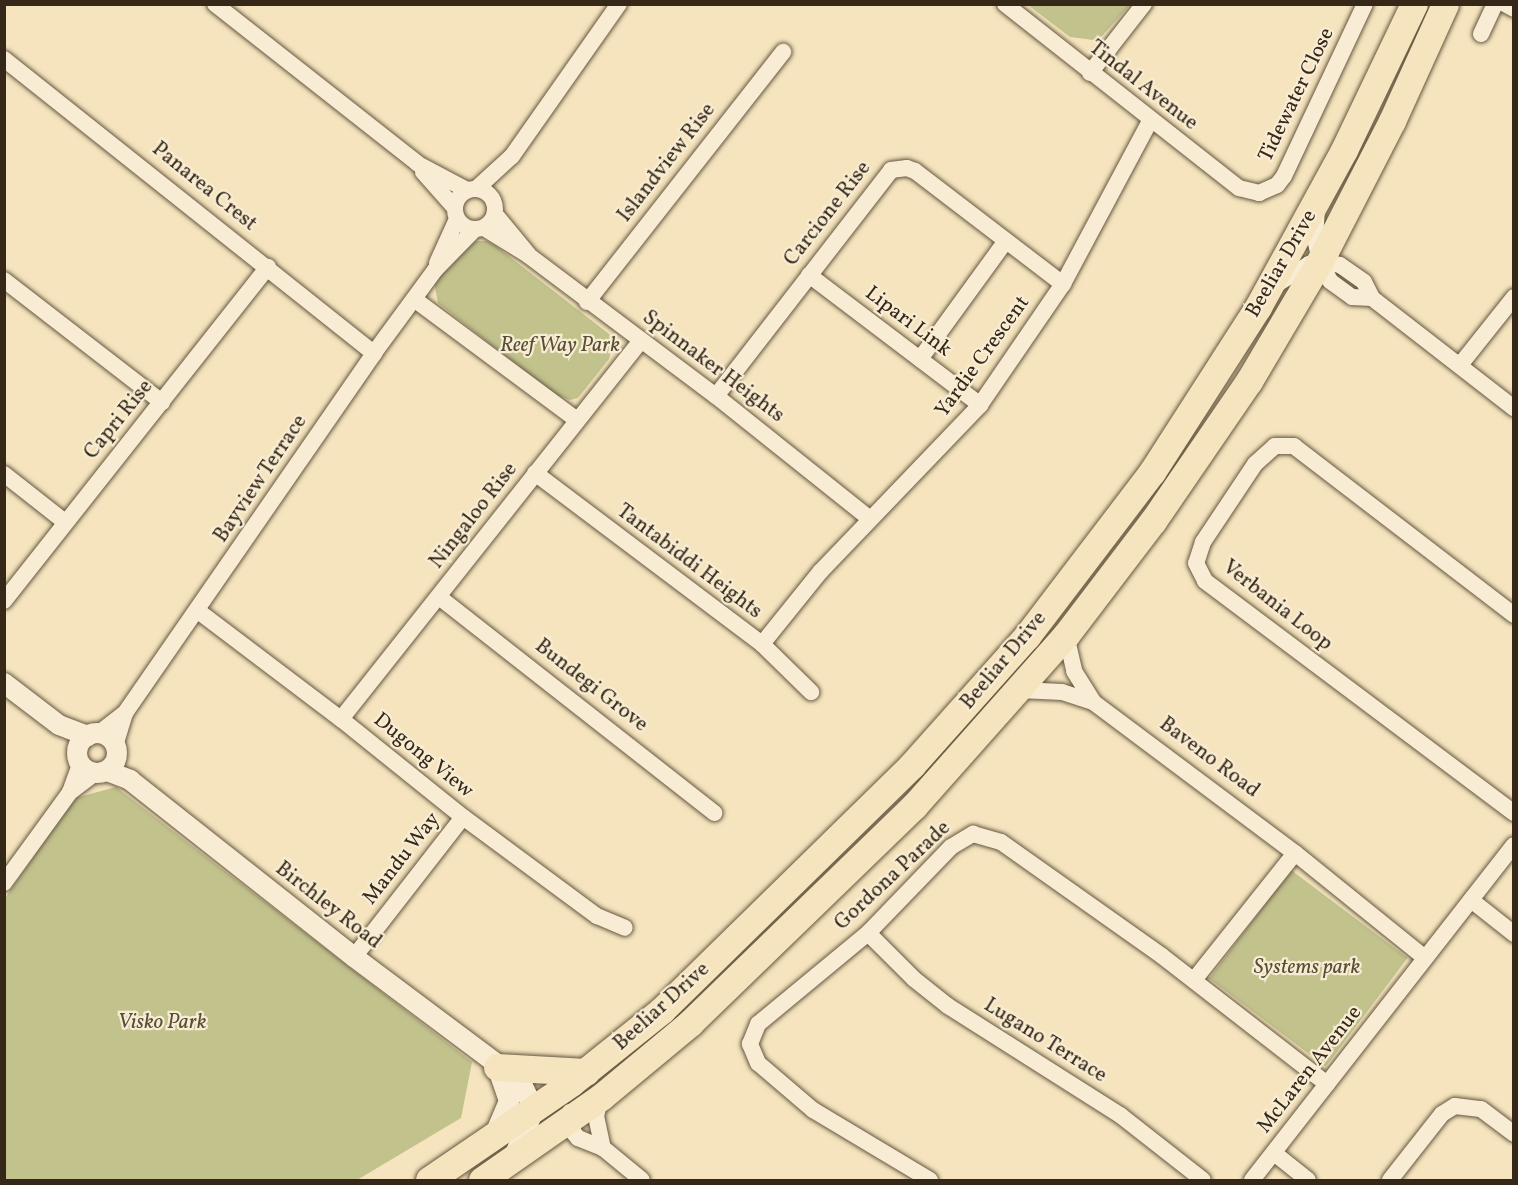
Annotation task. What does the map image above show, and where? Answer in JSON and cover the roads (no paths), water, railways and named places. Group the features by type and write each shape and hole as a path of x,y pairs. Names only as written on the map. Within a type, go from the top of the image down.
{"highway":[{"name":"Beeliar Drive","path":"429,1180 493,1140 632,1037 873,805 1027,636 1152,472 1268,290 1318,200 1414,4"},
{"name":"Beeliar Drive","path":"482,1180 601,1096 669,1041 758,958 915,806 1020,690 1066,635 1211,438 1320,261 1392,121 1444,4"},
{"path":"632,1037 657,1028 744,951 751,950 758,958"},
{"path":"497,1067 579,1078"}],"street":[{"path":"215,4 418,164 472,190 512,156 619,4"},
{"name":"Tindal Avenue","path":"1005,4 1150,121 1239,188 1259,193"},
{"path":"1090,73 1144,4"},
{"name":"Tidewater Close","path":"1259,193 1277,185 1284,176 1365,4"},
{"path":"1481,34 1495,4"},
{"path":"1505,4 1514,9"},
{"name":"Islandview Rise","path":"587,302 783,52"},
{"name":"Panarea Crest","path":"4,59 374,353"},
{"name":"Yardie Crescent","path":"762,644 869,518 980,405 1063,284 1150,121"},
{"path":"494,207 512,156"},
{"path":"418,164 456,214"},
{"name":"Carcione Rise","path":"716,396 884,176 899,168 915,171 1005,242 1063,284"},
{"name":"Spinnaker Heights","path":"472,190 494,207 528,255"},
{"name":"Bayview Terrace","path":"435,270 456,214 459,196 472,190"},
{"path":"1318,200 1315,228 1320,261"},
{"name":"Bayview Terrace","path":"4,883 198,612 374,353 435,270 479,229 494,207"},
{"name":"Spinnaker Heights","path":"456,214 528,255 587,302 716,396 869,518"},
{"path":"920,359 1005,242"},
{"path":"1268,290 1298,268 1320,261 1340,266 1364,282 1372,298 1514,408"},
{"name":"Capri Rise","path":"4,601 268,267"},
{"name":"Lipari Link","path":"809,275 980,405"},
{"path":"4,280 162,402"},
{"path":"1460,365 1514,297"},
{"path":"414,299 577,420"},
{"name":"Ningaloo Rise","path":"341,719 641,340"},
{"name":"Verbania Loop","path":"1514,615 1294,446 1275,446 1255,464 1203,542 1196,563 1205,581 1514,813"},
{"name":"Tantabiddi Heights","path":"535,473 762,644 811,692"},
{"path":"4,474 65,522"},
{"name":"Bundegi Grove","path":"439,597 714,813"},
{"name":"Dugong View","path":"198,612 341,719 463,817 597,916 625,928"},
{"name":"Baveno Road","path":"1066,635 1074,670 1093,702"},
{"name":"Birchley Road","path":"4,683 354,957 497,1067 521,1082 534,1110"},
{"name":"Baveno Road","path":"1020,690 1062,692 1093,702 1296,854 1425,958"},
{"name":"Mandu Way","path":"354,957 463,817"},
{"name":"Gordona Parade","path":"930,1180 813,1110 751,1053 751,1033 758,1024 868,933 951,847 964,837 981,833 1001,842 1194,980 1327,1084"},
{"name":"McLaren Avenue","path":"1252,1180 1514,845"},
{"path":"1194,980 1296,854"},
{"path":"1471,900 1514,934"},
{"name":"Lugano Terrace","path":"868,933 914,979 948,1006 991,1036 1120,1115 1203,1180"},
{"path":"493,1140 509,1101 497,1067"},
{"path":"579,1078 570,1118 578,1138 603,1148 642,1180"},
{"path":"601,1096 596,1116 603,1148"},
{"path":"1390,1180 1442,1114 1455,1106 1481,1109 1514,1134"},
{"path":"510,1162 523,1141 534,1110"},
{"path":"1274,1153 1308,1180"}],"park label":[{"name":"Reef Way Park","path":"560,346"},
{"name":"Systems park","path":"1307,968"},
{"name":"Visko Park","path":"162,1023"}]}
